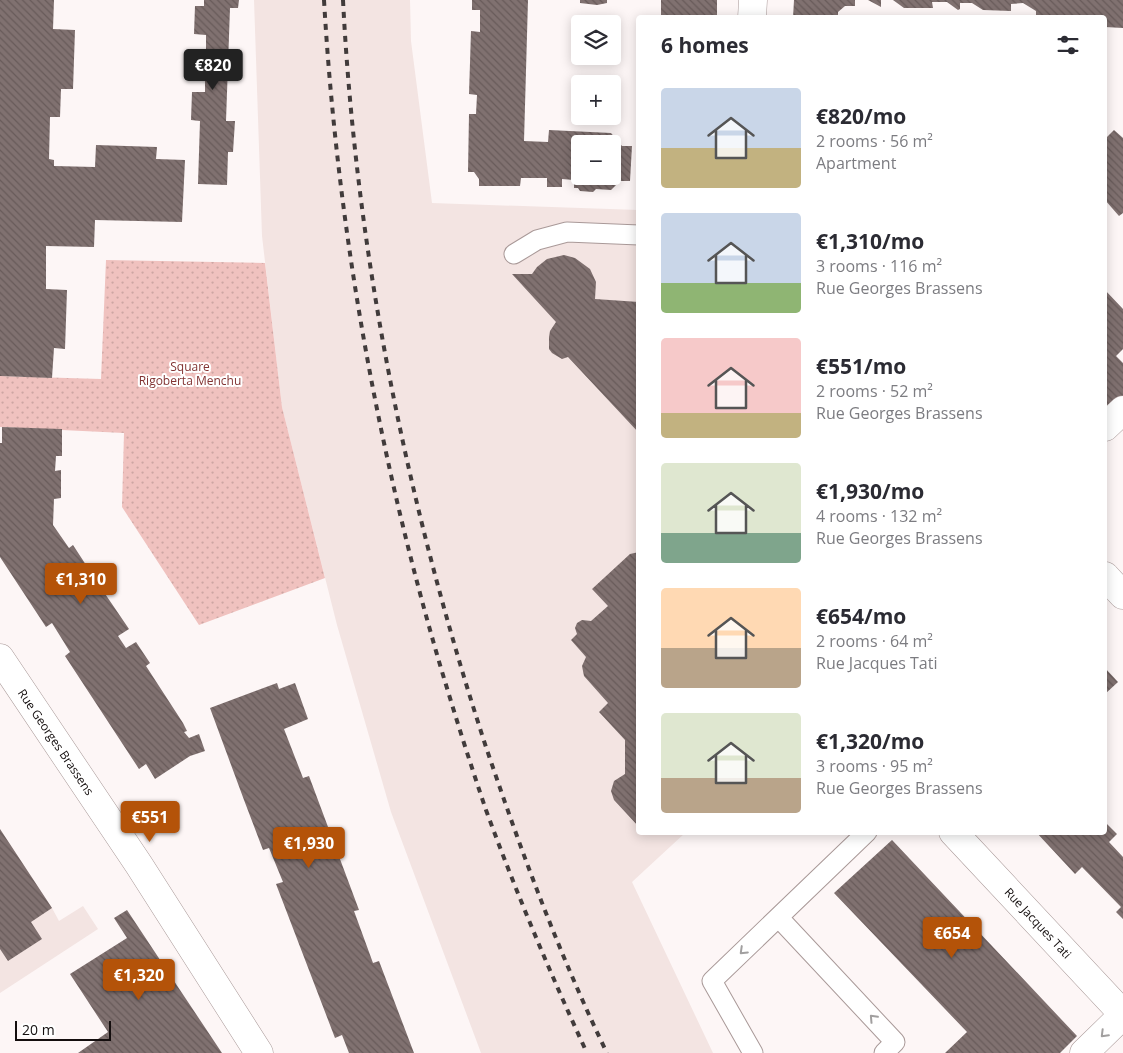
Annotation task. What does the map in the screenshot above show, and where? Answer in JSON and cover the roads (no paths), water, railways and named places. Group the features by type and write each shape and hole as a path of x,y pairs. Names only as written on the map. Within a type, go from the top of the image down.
{"street":[{"path":"752,15 753,0"},
{"path":"1107,425 1123,410"},
{"path":"1107,578 1123,595"},
{"name":"Rue Georges Brassens","path":"0,658 139,865 259,1053"},
{"name":"Rue Jacques Tati","path":"956,835 1123,1014"},
{"path":"1084,1053 1123,1014"}],"lane":[{"path":"514,254 537,240 567,232 636,235"},
{"path":"753,1053 712,981 864,835"},
{"path":"779,918 895,1042 884,1053"}],"railway":[{"path":"324,0 330,84 349,250 378,415 416,577 449,696 486,810 534,932 587,1053"},
{"path":"343,0 360,190 373,284 409,471 432,564 486,747 513,825 557,940 607,1053"}],"park label":[{"name":"Square Rigoberta Menchu","path":"190,373"}]}
